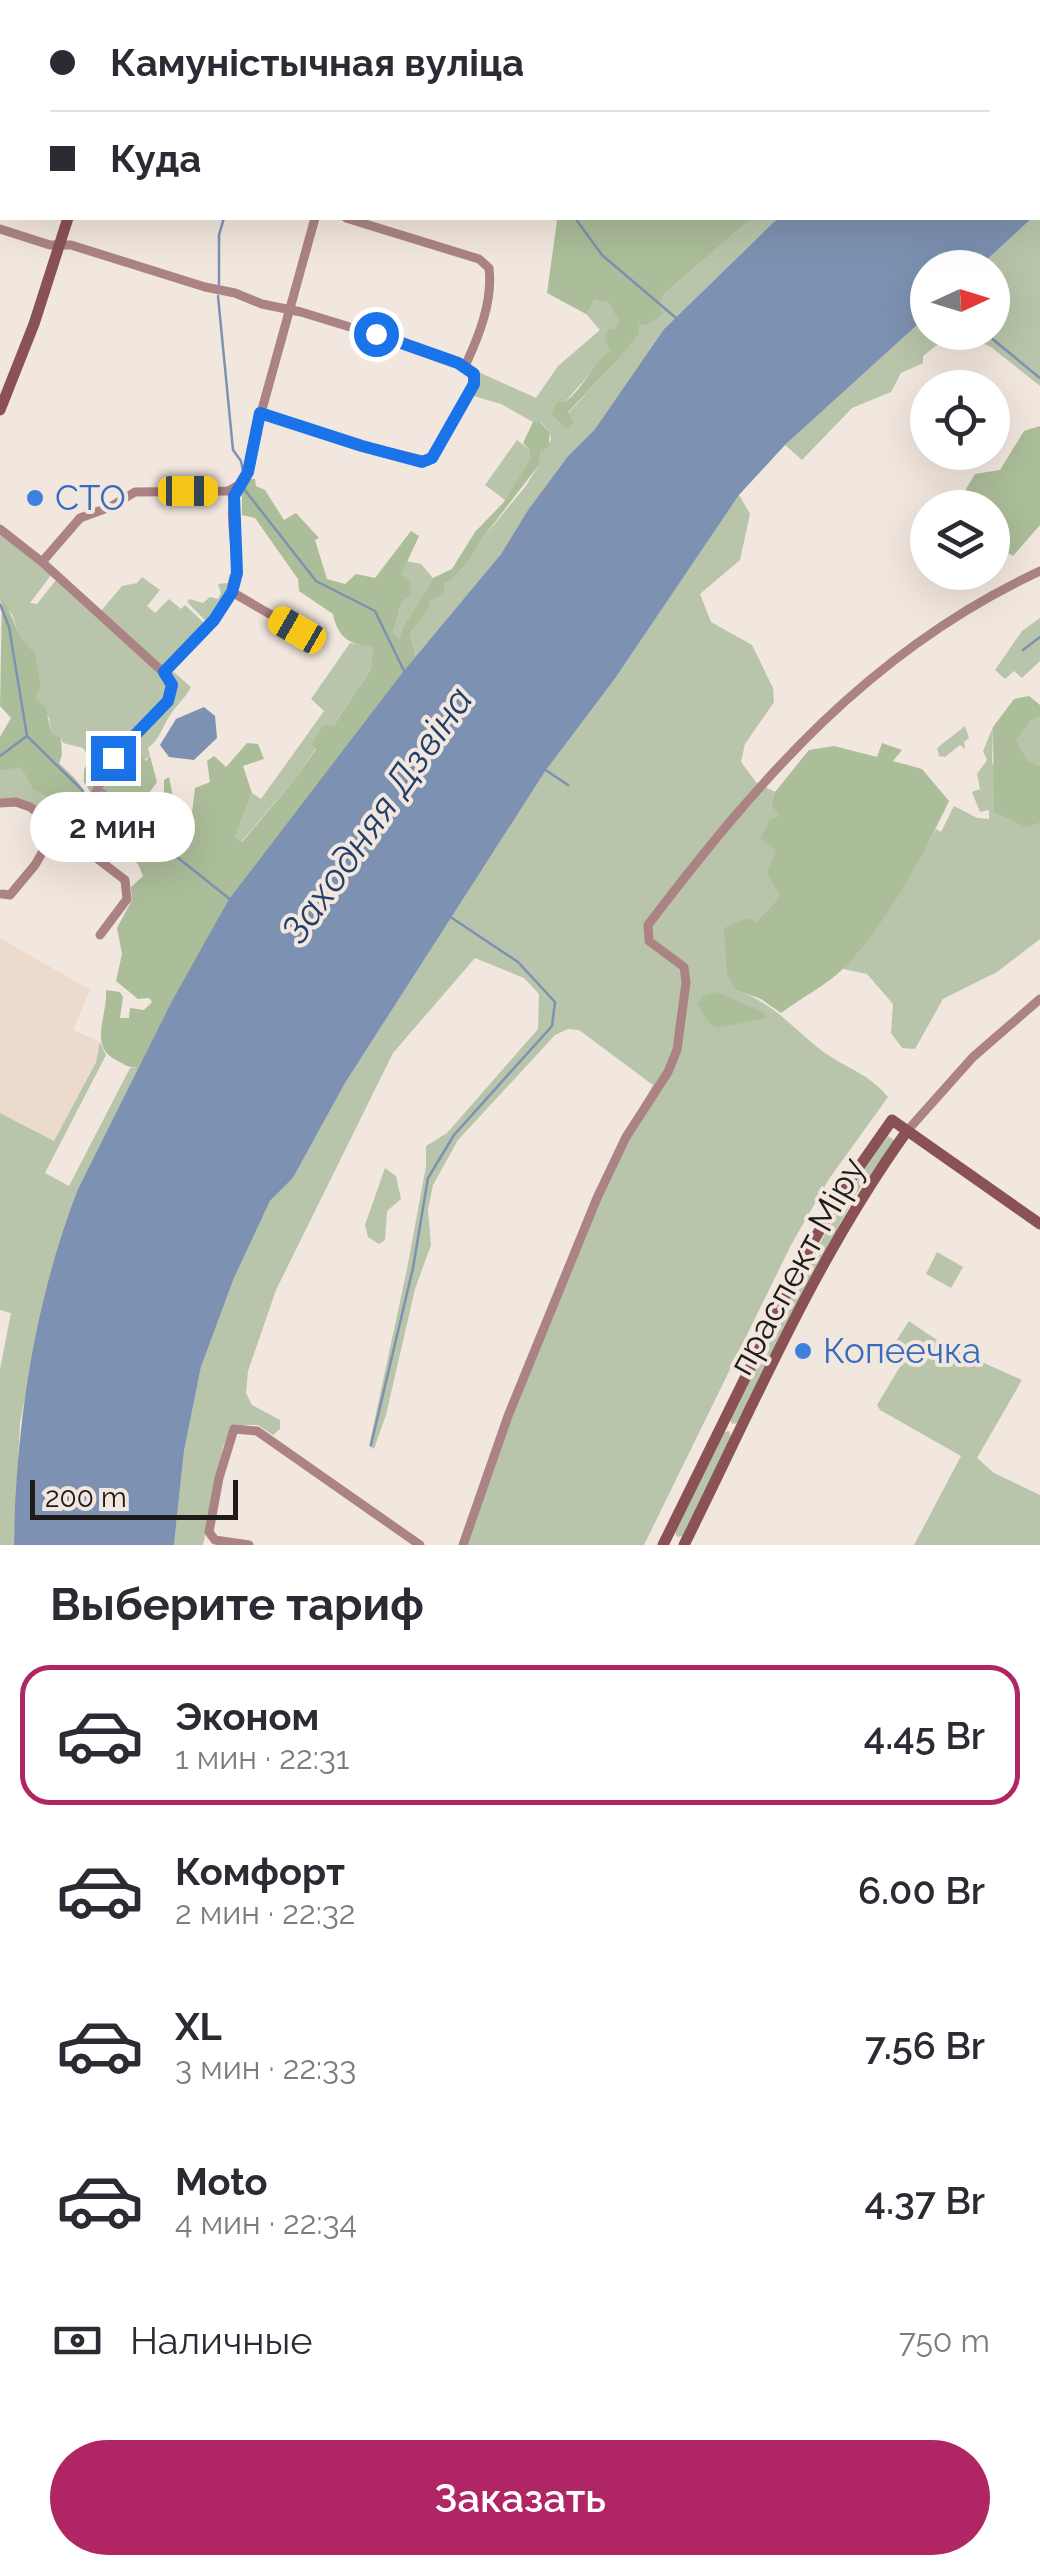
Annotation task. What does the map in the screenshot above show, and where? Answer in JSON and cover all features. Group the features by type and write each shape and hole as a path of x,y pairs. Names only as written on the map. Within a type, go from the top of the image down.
{"street":[{"path":"0,410 34,324 67,220"},
{"path":"164,672 214,620 232,592 237,573 233,506 236,488 248,472 260,413 314,220"},
{"path":"352,220 484,262 490,273 480,334 465,366"},
{"path":"0,228 376,334 465,366 474,374 474,384 427,461 362,446 260,413"},
{"path":"42,562 80,518 135,492 236,488"},
{"path":"0,529 164,672 172,685 168,701 113,758 87,810 60,829 20,887 10,895 2,894"},
{"path":"466,1545 508,1416 597,1198 626,1137 668,1072 676,1050 686,982 684,967 653,946 646,933 648,925 728,824 822,720 869,677 968,607 1040,571"},
{"path":"232,592 297,630"},
{"path":"0,803 23,804 122,875 128,886 126,898 100,936"},
{"name":"праспект Міру","path":"684,1545 823,1261 858,1200 907,1131 972,1058 1040,999"},
{"name":"праспект Міру","path":"665,1541 842,1190 892,1120 907,1131"},
{"path":"907,1131 1040,1224"},
{"path":"722,1424 740,1432"},
{"path":"249,1545 215,1540 208,1532 234,1429 246,1428 292,1454 420,1545"},
{"path":"665,1541 684,1545"}],"shaded area":[{"path":"0,938 90,990 73,1030 100,1042 96,1061 54,1141 0,1113"}],"green space":[{"path":"750,220 776,220 664,329 595,429 568,456 528,510 501,554 416,657 410,633 430,607 429,600 471,558 525,487 539,465 541,450 551,440 550,432 541,422 470,395 474,370 536,398 558,366 600,330 586,314 595,300 609,303 620,320 610,351 565,402 568,413 616,362 638,324 664,294"},
{"path":"750,220 664,294 658,304 663,314 647,325 639,324 639,333 616,362 568,412 574,422 567,429 551,414 558,401 565,402 571,397 610,351 605,338 609,328 615,330 619,321 609,303 595,300 586,314 547,293 557,221"},
{"path":"1030,220 1040,220 1040,386 995,350 1010,350 1010,250 997,250"},
{"path":"910,331 910,350 931,350 923,356 923,363 901,373 891,392 852,408 802,460 785,445"},
{"path":"533,422 540,422 550,432 548,448 541,450 539,465 471,558 444,584 444,592 429,600 430,607 410,633 416,657 229,899 140,1068 116,1060 103,1047 101,1038 106,990 120,992 123,997 120,1018 129,1018 130,1008 144,1010 152,1002 149,998 138,999 116,981 122,954 117,928 132,900 131,887 143,876 138,864 96,830 98,804 84,782 84,770 92,752 115,759 118,767 129,771 135,757 139,755 146,761 150,756 157,782 144,800 152,819 183,842 184,830 164,818 164,780 169,777 175,808 191,821 195,788 210,782 207,761 214,756 226,767 247,743 258,744 264,759 243,766 252,793 235,837 242,842 295,779 316,749 311,744 324,725 333,726 371,669 374,647 347,639 333,614 299,591 298,579 255,518 242,515 242,495 237,489 247,479 255,479 256,486 265,490 284,520 296,513 319,538 315,540 327,579 345,584 356,574 375,578 411,531 419,536 401,575 410,582 411,595 402,601 393,632 399,639 433,578 452,569 475,532 503,503 530,459 530,450 523,443"},
{"path":"1040,426 1040,525 1013,556 1010,490 965,490 975,474 1010,470 1010,454 1024,431"},
{"path":"517,440 530,450 530,459 505,500 485,485"},
{"path":"739,495 750,514 740,560 700,594 711,622 752,645 773,688 774,702 745,744 741,762 756,782 775,792 771,804 780,816 780,896 756,922 736,990 775,1011 818,1048 868,1079 888,1097 829,1179 791,1245 644,1545 460,1545 623,1137 653,1085 579,1030 568,1029 555,1035 458,1140 433,1185 428,1210 431,1245 415,1289 386,1415 374,1449 369,1446 407,1269 426,1166 426,1146 447,1133 538,1029 539,994 524,978 475,958 393,1053 276,1290 248,1371 246,1393 252,1405 280,1420 280,1429 273,1435 258,1425 234,1425 223,1447 203,1545 174,1545 184,1451 201,1367 234,1278 270,1201 293,1178 345,1083 546,770 614,680"},
{"path":"0,534 51,575 30,603 37,604 56,580 168,679 169,696 110,758 102,754 90,759 83,748 63,743 61,737 52,735 49,718 36,699 41,686 39,678 12,614 0,601"},
{"path":"406,561 421,564 433,578 399,640 393,632 402,601 400,575"},
{"path":"235,573 230,593 207,622 187,602 218,599 218,584 228,583 229,575"},
{"path":"142,577 160,590 147,606 155,613 169,599 181,609 185,605 204,623 166,666 160,666 101,611 122,586 137,583"},
{"path":"2,599 23,641 35,653 41,686 36,699 45,707 52,734 61,737 59,763 85,795 85,808 78,812 59,812 60,804 32,788 21,767 0,771 0,737 11,718 0,706"},
{"path":"1040,618 1040,661 1022,678 1014,671 1005,679 995,670 1022,631"},
{"path":"350,643 375,647 371,669 332,727 324,726 312,744 316,748 295,779 241,842 235,837 252,793 261,799 324,711 311,699"},
{"path":"170,669 191,687 148,748 150,756 129,771 118,767 115,759 175,694"},
{"path":"1029,696 1040,705 1040,717 1030,721 1016,740 1028,762 1040,766 1040,823 1026,827 994,812 993,727 1014,699"},
{"path":"1040,717 1040,766 1028,763 1015,739 1030,721"},
{"path":"965,726 969,738 964,742 965,749 960,745 945,757 939,756 937,748"},
{"path":"993,727 992,762 1026,826 1040,823 1040,939 997,972 943,999 915,1049 902,1048 891,1033 893,1004 867,974 843,969 883,918 954,806 977,818 989,819 989,810 980,812 972,792 980,789 977,774 987,760 983,751"},
{"path":"882,743 902,750 893,761 922,769 949,801 903,888 861,949 838,974 781,1013 761,999 736,990 727,973 724,928 748,918 756,922 780,896 767,873 776,850 760,838 770,819 779,816 771,804 775,792 809,750 834,746 877,757"},
{"path":"21,766 32,788 78,812 62,827 42,813 0,801 0,771"},
{"path":"717,992 765,1013 766,1018 717,1028 697,1004 703,996"},
{"path":"100,1042 106,1055 45,1173 69,1186 130,1068 140,1068 78,1189 47,1288 20,1423 14,1545 0,1545 0,1369 11,1313 0,1310 0,1113 54,1141 96,1062"},
{"path":"888,1136 895,1141 854,1197 770,1357 762,1353 820,1242"},
{"path":"385,1168 396,1176 401,1199 387,1211 385,1240 379,1244 368,1237 365,1225"},
{"path":"937,1252 963,1267 951,1288 926,1274"},
{"path":"909,1321 944,1345 1022,1380 977,1458 994,1473 1040,1495 1040,1545 914,1545 961,1456 877,1405 910,1350 896,1341"},
{"path":"760,1358 767,1362 738,1423 732,1424 730,1419"},
{"path":"729,1431 731,1436 683,1536 677,1537 675,1532 724,1432"}],"water":[{"name":"Заходняя Дзвіна","path":"776,220 1030,220 997,250 910,250 910,331 785,445 739,495 614,680 546,770 345,1083 293,1178 270,1201 234,1278 201,1367 184,1451 174,1545 14,1545 19,1454 30,1364 50,1276 78,1189 171,1003 229,899 403,672 501,554 568,456 595,429 664,329"},
{"path":"204,707 215,716 217,738 194,760 169,757 160,745 176,719"}],"waterway":[{"path":"219,284 219,235 223,220"},
{"path":"576,220 602,255 676,318"},
{"path":"218,296 233,450 243,471"},
{"path":"1006,350 1040,378"},
{"path":"244,489 316,581 375,611 405,673"},
{"path":"0,604 9,627 27,736 83,791"},
{"path":"1023,650 1040,637"},
{"path":"0,756 27,736"},
{"path":"544,769 568,785"},
{"path":"103,790 153,838 231,900"},
{"path":"371,1445 413,1268 428,1178 454,1135 552,1026 555,1002 518,962 452,918"}],"place":[{"name":"СТО","path":"35,498"},
{"name":"Копеечка","path":"803,1351"}],"route":[{"path":"113,758 168,701 172,685 164,672 204,632 232,592 237,573 234,496 248,472 260,413 422,462 432,458 474,384 474,374 458,363 376,334"}]}
